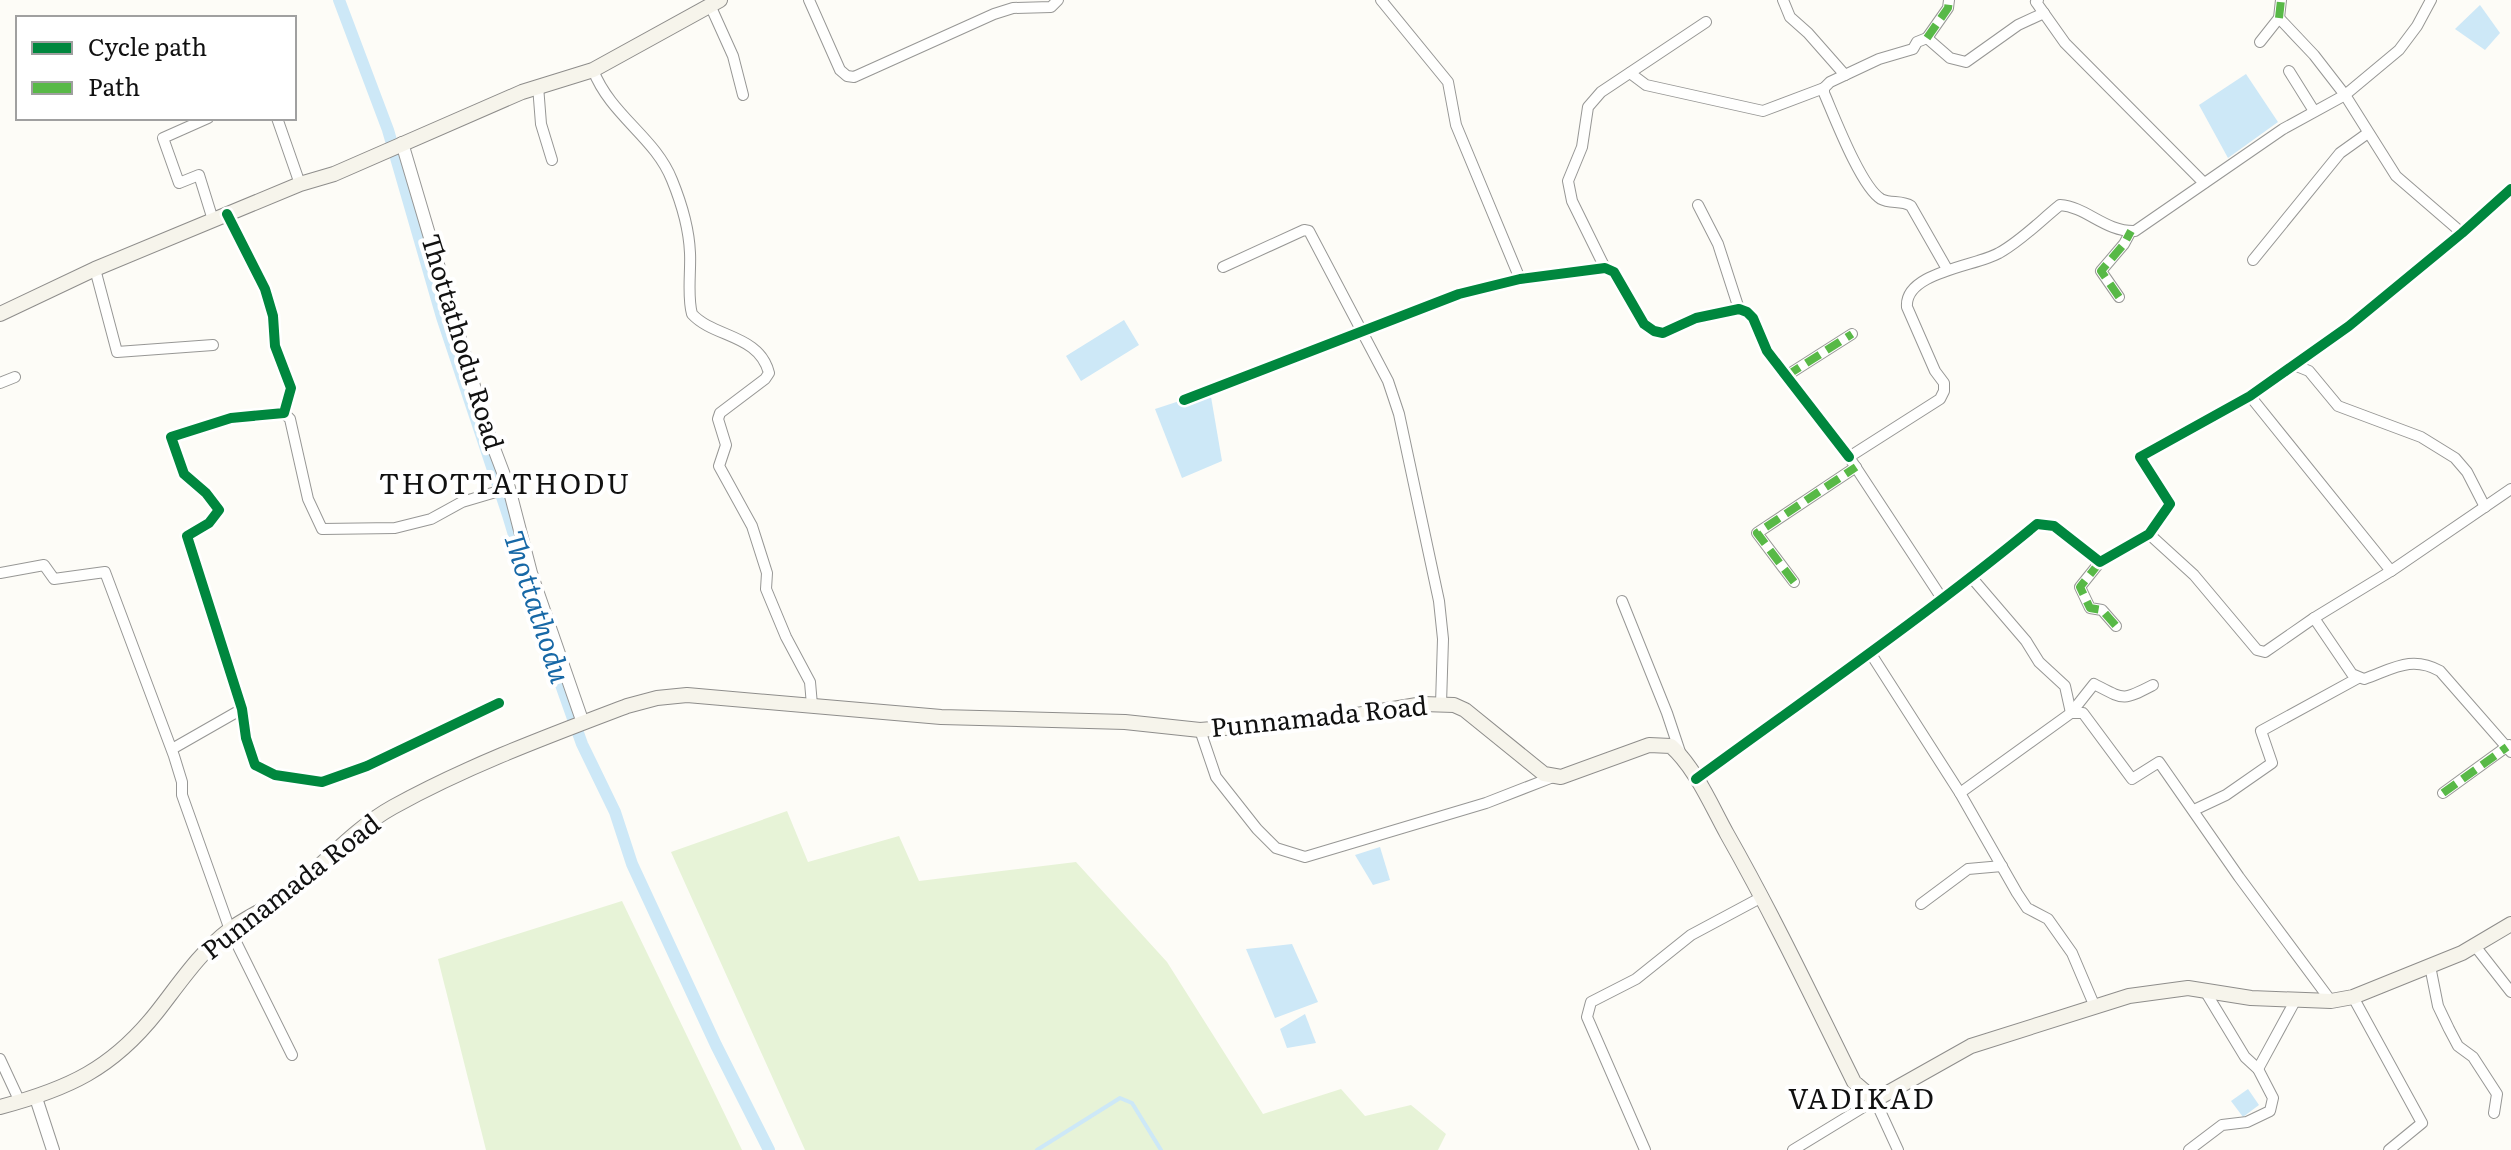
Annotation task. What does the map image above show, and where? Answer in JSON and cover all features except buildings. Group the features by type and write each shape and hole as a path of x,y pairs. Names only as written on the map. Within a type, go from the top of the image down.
{"main road":[{"path":"0,314 95,269 300,184 334,174 538,86 593,70 715,3"},
{"name":"Punnamada Road","path":"0,1107 36,1098 99,1070 125,1049 195,963 230,930 288,893 390,809 452,777 627,706 657,698 687,695 941,717 1109,721 1200,730 1454,705 1465,710 1544,774 1553,777"},
{"path":"1553,777 1561,777 1649,745 1671,746 1680,754 1762,897 1854,1082 1875,1100 1971,1046 2129,996 2188,988 2295,1001 2331,1001 2353,997 2475,946 2511,924"}],"street":[{"path":"809,0 840,70 854,77 994,14 1013,8 1051,7 1058,0"},
{"path":"1783,0 1790,17 1845,75"},
{"path":"1630,73 1646,85 1763,111 1824,88 1830,82 1879,59 1913,49 1917,42 1927,38 1948,8 1949,0"},
{"path":"2038,0 2036,2 2082,61 2204,183"},
{"path":"2260,42 2279,18 2281,0"},
{"path":"2119,297 2101,271 2131,231 2283,129 2345,95 2399,50 2431,0"},
{"path":"1386,2 1448,82 1456,125 1520,279"},
{"path":"715,3 743,95"},
{"path":"1927,38 1950,58 1966,62 2018,25 2044,13"},
{"path":"2279,18 2314,55 2345,95 2396,176 2462,233"},
{"path":"1605,268 1572,201 1568,181 1582,147 1588,107 1601,92 1706,22"},
{"path":"593,70 600,89 654,150 672,178 688,234 692,314 697,320 739,337 767,365 769,373 765,379 720,413 718,419 726,445 719,466 752,526 767,573 766,589 786,637 810,682 812,705"},
{"path":"2289,71 2314,111"},
{"path":"538,86 541,124 552,160"},
{"path":"1824,88 1848,150 1874,193 1886,201 1911,206 1947,269"},
{"path":"204,120 163,138 179,183 199,175 220,217 265,289 273,316 275,346 291,388 284,413"},
{"path":"278,120 300,184"},
{"path":"2253,260 2340,153 2368,133"},
{"name":"Thottathodu Road","path":"396,146 578,725"},
{"path":"2116,626 2102,610 2090,608 2080,587 2100,562 2149,534 2170,504 2140,457 2250,396 2349,326 2510,191"},
{"path":"1698,205 1718,244 1739,309"},
{"path":"1849,457 1940,399 1944,391 1944,383 1935,371 1907,307 1906,297 1911,290 1947,269 1984,260 2001,252 2060,205 2073,206 2106,226 2131,231"},
{"path":"1223,267 1304,230 1309,231 1394,395 1439,601 1443,639 1441,704"},
{"path":"1184,400 1459,294 1520,279 1605,268 1614,272 1644,324 1654,331 1663,333 1696,318 1739,309 1747,312 1753,318 1767,351 1849,457 1941,597"},
{"path":"95,269 117,352 213,345"},
{"path":"1786,376 1852,334"},
{"path":"2294,365 2309,371 2338,406 2421,437 2455,458 2467,472 2485,507"},
{"path":"0,383 15,377"},
{"path":"2250,396 2391,571"},
{"path":"284,413 290,419 308,499 322,529 395,528 431,519 462,502 503,490"},
{"path":"284,413 231,418 171,437 184,474 206,493 219,510 209,523 187,536 242,709 246,738 255,765 275,775 322,782 367,766 499,703"},
{"path":"1794,582 1757,533 1856,467"},
{"path":"2149,534 2194,575 2257,650 2265,652 2511,489"},
{"path":"1696,779 1871,654 1941,597 1972,578 2037,524 2054,526 2100,562"},
{"path":"0,573 44,565 54,579 105,572 172,749 188,814 230,930 292,1055"},
{"path":"1972,578 2026,641 2039,662 2065,686 2071,713"},
{"path":"1622,601 1680,754"},
{"path":"2314,618 2352,674 2358,678 2364,679 2414,662 2426,663 2440,671 2510,748 2443,793"},
{"path":"1871,654 1960,793 2027,908 2048,919 2072,953 2095,1007"},
{"path":"2194,810 2226,795 2272,763 2261,731 2358,678"},
{"path":"1960,793 2071,713 2094,684 2122,698 2153,685"},
{"path":"172,749 242,709"},
{"path":"2071,713 2083,713 2132,779 2159,762 2331,1001"},
{"path":"1200,730 1216,777 1257,829 1276,848 1305,857 1486,803 1553,777"},
{"path":"1921,904 1968,869 2002,866"},
{"path":"1645,1150 1587,1017 1591,1002 1636,979 1691,935 1762,897"},
{"path":"2475,946 2511,992"},
{"path":"2430,966 2438,1006 2449,1029 2458,1046 2473,1057 2497,1094 2494,1113"},
{"path":"2189,1150 2222,1125 2247,1122 2270,1111 2273,1098 2258,1069 2245,1057 2205,991"},
{"path":"2353,997 2422,1123 2389,1150"},
{"path":"2258,1069 2295,1001"},
{"path":"0,1059 20,1102"},
{"path":"36,1098 53,1150"},
{"path":"1793,1150 1875,1100 1896,1149"}],"green space":[{"path":"787,811 808,862 899,836 919,881 1076,862 1167,962 1263,1114 1341,1089 1365,1116 1411,1105 1446,1134 1438,1150 805,1150 671,852"},
{"path":"622,901 742,1150 486,1150 438,959"}],"water":[{"path":"2480,5 2500,33 2485,50 2455,29"},
{"path":"2246,74 2278,122 2228,158 2199,105"},
{"path":"1124,320 1139,345 1081,381 1066,356"},
{"path":"1210,391 1222,461 1182,478 1155,409"},
{"path":"1380,847 1390,880 1373,885 1355,855"},
{"path":"1292,944 1318,1002 1275,1018 1246,949"},
{"path":"1305,1014 1316,1043 1287,1048 1280,1029"},
{"path":"2248,1089 2259,1105 2243,1117 2231,1101"}],"waterway":[{"name":"Thottathodu","path":"339,0 388,130 442,317 582,744 615,812 632,864 716,1045 769,1150"},
{"path":"1037,1150 1120,1098 1132,1103 1161,1150"}],"marked path":[{"path":"1927,38 1948,8 1949,0"},
{"path":"2279,18 2281,0"},
{"path":"2119,297 2101,271 2131,231"},
{"path":"1786,376 1852,334"},
{"path":"1794,582 1757,533 1856,467"},
{"path":"2100,562 2080,587 2090,608 2102,610 2116,626"},
{"path":"2443,793 2507,747"}],"cycle path":[{"path":"1696,779 1912,622 2037,524 2054,526 2100,562 2149,534 2170,504 2140,457 2250,396 2349,326 2511,189"},
{"path":"227,214 265,289 273,316 275,346 291,388 284,413 231,418 171,437 184,474 206,493 219,510 209,523 187,536 242,709 246,738 255,765 275,775 322,782 367,766 499,703"},
{"path":"1184,400 1459,294 1520,279 1605,268 1614,272 1644,324 1654,331 1663,333 1696,318 1739,309 1747,312 1753,318 1767,351 1849,457"}],"district":[{"name":"THOTTATHODU","path":"505,484"},
{"name":"VADIKAD","path":"1862,1099"}]}
